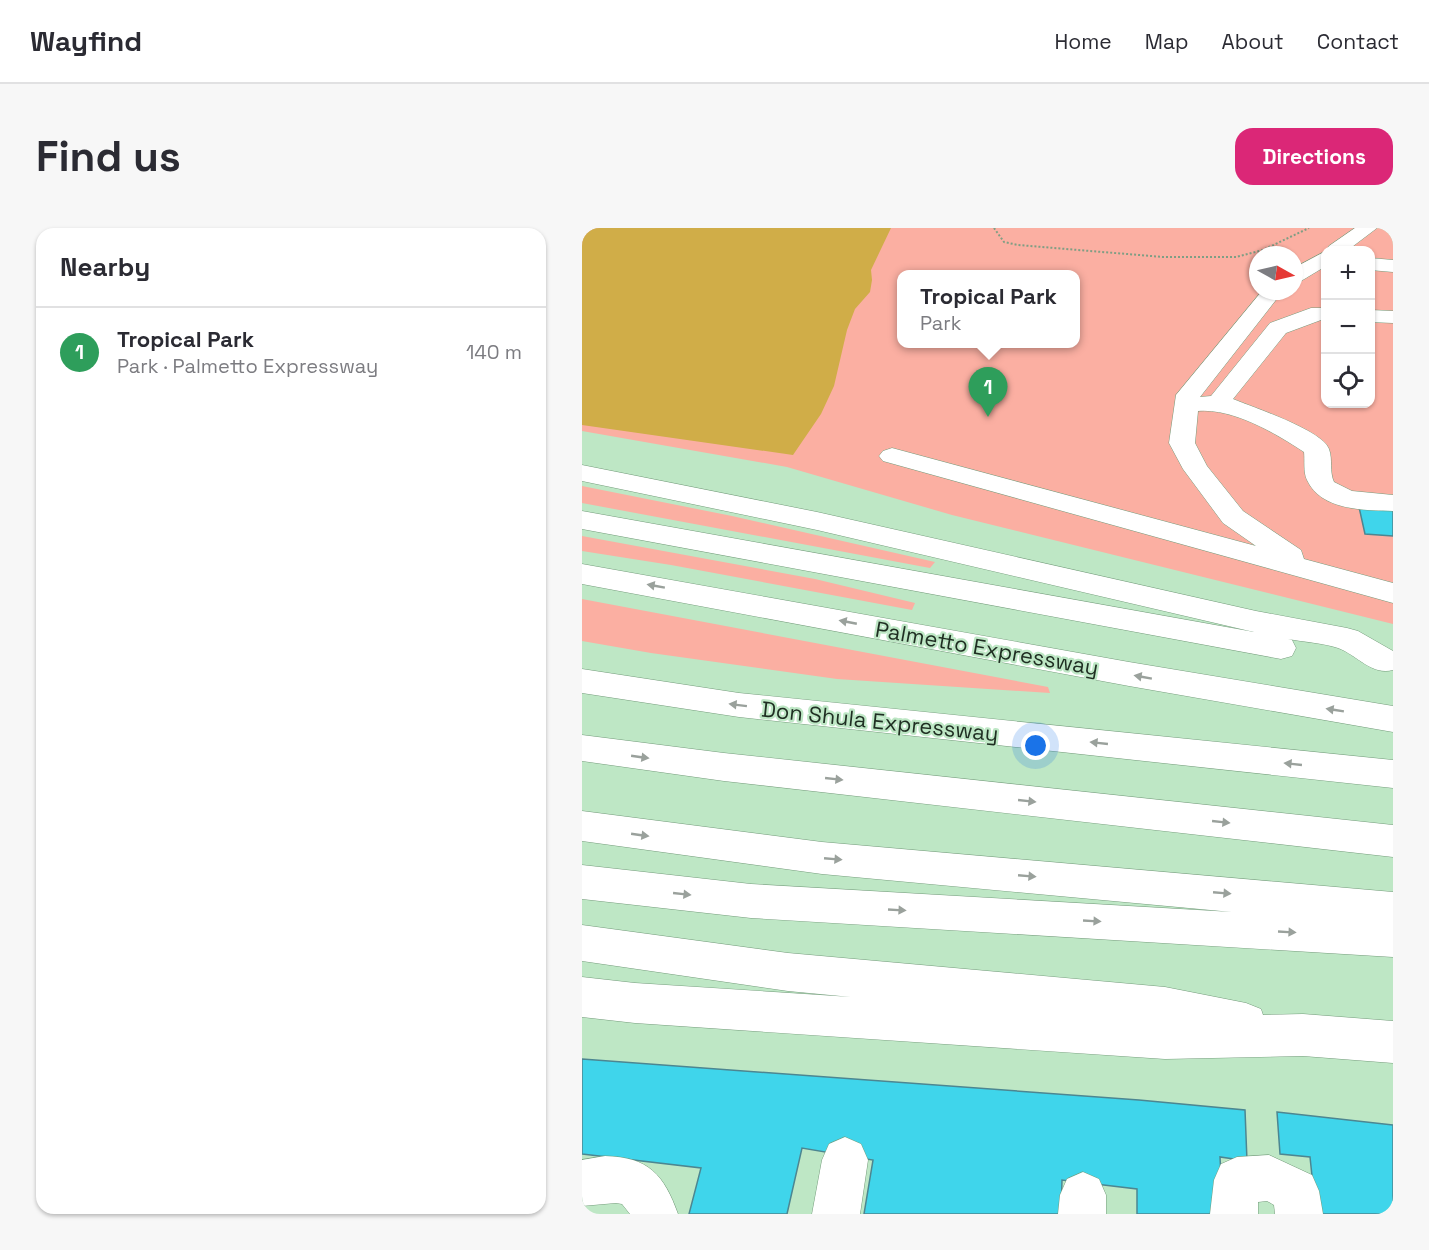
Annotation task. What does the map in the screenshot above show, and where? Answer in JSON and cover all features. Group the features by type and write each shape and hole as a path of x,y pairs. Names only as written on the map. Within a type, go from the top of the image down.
{"main road":[{"path":"1343,246 1368,228"},
{"path":"1303,272 1321,261"},
{"path":"1375,264 1393,266"},
{"path":"1266,300 1188,395 1182,443 1196,469 1233,517 1292,557 1337,578"},
{"path":"1218,402 1278,328 1321,313"},
{"path":"1375,316 1393,317"},
{"path":"1187,403 1218,402 1284,428 1316,448 1320,480 1329,491 1342,497 1393,503"},
{"path":"892,456 1393,593"},
{"path":"582,473 817,521 1154,599 1347,639 1389,662"},
{"path":"582,520 1236,641 1389,662"},
{"name":"Palmetto Expressway","path":"582,574 1129,674 1393,719"},
{"name":"Don Shula Expressway","path":"582,681 739,705 1393,774"},
{"path":"582,748 713,766 1393,841"},
{"path":"582,826 718,846 822,858 1393,909"},
{"path":"582,882 797,905 1393,939"},
{"path":"582,943 788,972 1165,1007 1304,1035"},
{"path":"582,997 635,1003 1165,1038 1304,1035 1393,1042"},
{"path":"836,1214 845,1160"},
{"path":"582,1183 615,1178 637,1185 652,1204 654,1214"},
{"path":"1234,1214 1237,1180 1269,1178 1296,1191 1299,1214"}],"path":[{"path":"994,228 1004,242 1018,245 1163,257 1236,257 1263,250 1309,228"}],"shaded area":[{"path":"582,228 1393,228 1393,624 952,515 787,467 582,431"},
{"path":"582,228 891,228 871,270 870,292 855,309 847,330 834,386 821,414 793,455 582,425"},
{"path":"582,486 732,516 935,562 930,568 582,503"},
{"path":"582,536 815,579 915,603 912,610 671,565 582,551"},
{"path":"582,599 1048,687 1050,693 837,679 582,641"}],"building":[{"path":"1359,507 1393,509 1393,536 1365,534"},
{"path":"582,1059 1139,1100 1245,1110 1247,1161 1220,1157 1223,1214 1137,1214 1137,1189 1062,1180 1061,1214 864,1214 873,1160 802,1148 787,1214 689,1214 701,1168 582,1154"},
{"path":"1277,1112 1393,1125 1393,1214 1316,1214 1310,1157 1280,1154"}],"place":[{"name":"Tropical Park","path":"988,417"}]}
